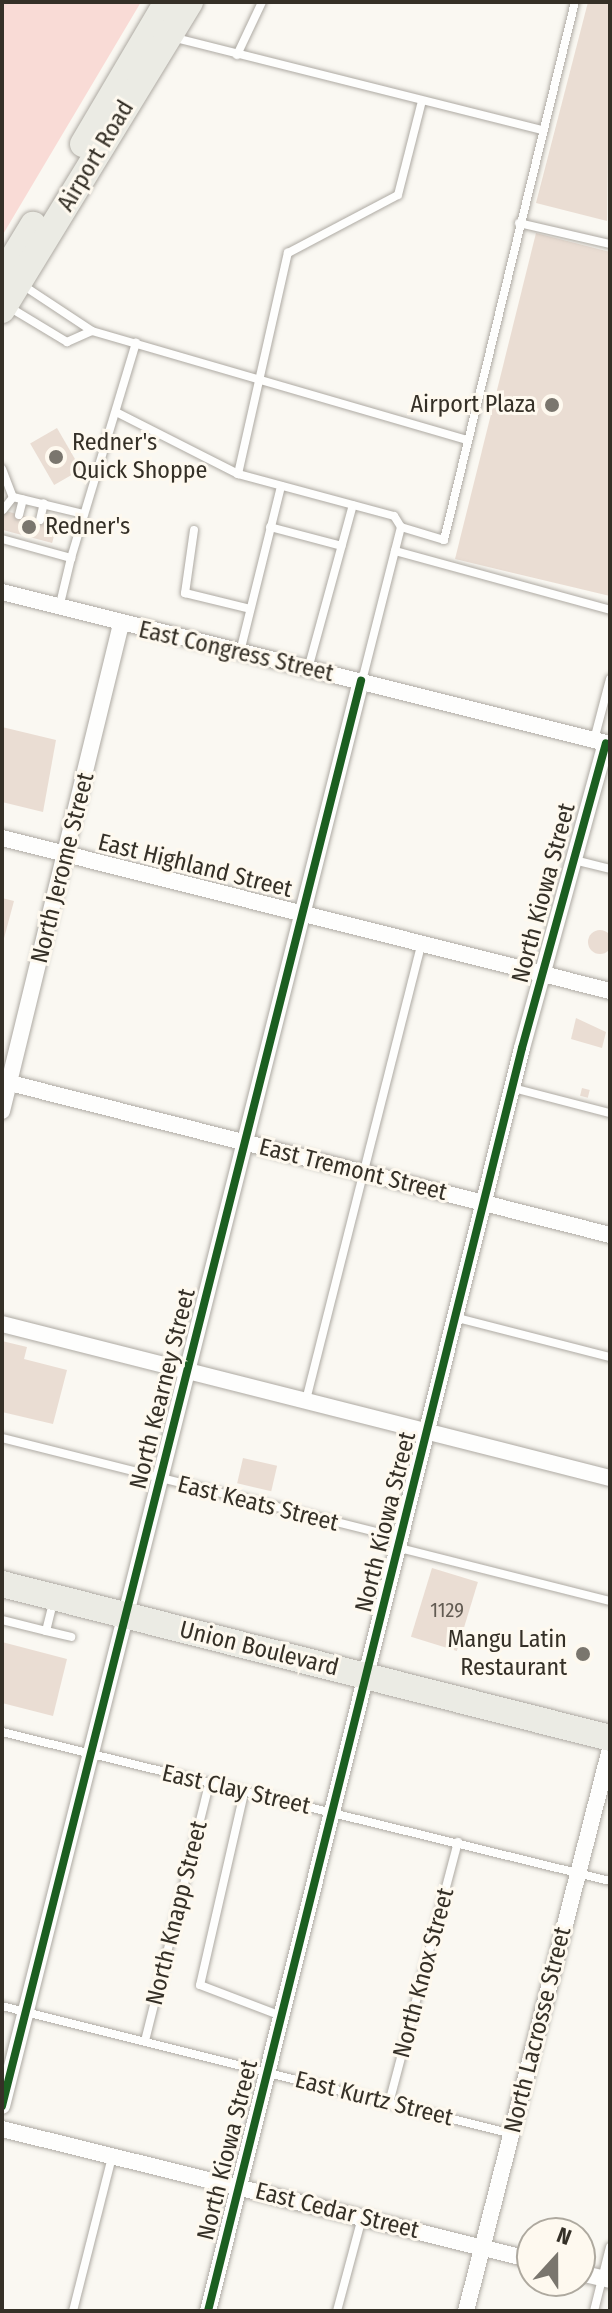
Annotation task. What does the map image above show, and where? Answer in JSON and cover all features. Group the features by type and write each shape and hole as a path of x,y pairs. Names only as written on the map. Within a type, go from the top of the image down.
{"main road":[{"name":"Airport Road","path":"7,293 167,2"},
{"name":"Airport Road","path":"7,293 190,2"},
{"name":"Union Boulevard","path":"2,1584 610,1738"}],"street":[{"name":"East Congress Street","path":"2,592 603,742"},
{"name":"North Jerome Street","path":"2,1111 6,1082 67,854 121,624"},
{"name":"North Kearney Street","path":"2,2106 361,681"},
{"name":"North Kiowa Street","path":"208,2311 402,1544 513,1088 603,742"},
{"name":"East Highland Street","path":"2,838 610,991"},
{"name":"East Tremont Street","path":"6,1082 610,1235"},
{"path":"2,1324 610,1478"},
{"name":"North Lacrosse Street","path":"466,2311 610,1749"},
{"name":"East Cedar Street","path":"2,2129 516,2256"}],"lane":[{"path":"237,55 262,2"},
{"path":"118,413 238,474 394,516 401,527 444,540 575,2"},
{"path":"169,37 543,130"},
{"path":"238,474 257,379 288,253 398,195 422,101"},
{"path":"519,223 610,244"},
{"path":"7,293 67,342 92,331"},
{"path":"7,293 92,331 466,440"},
{"path":"59,608 71,558 118,413 136,343"},
{"path":"2,469 19,515"},
{"path":"240,652 281,486"},
{"path":"9,492 84,514"},
{"path":"3,510 9,492"},
{"path":"40,520 44,503"},
{"path":"308,669 353,505"},
{"path":"270,527 342,546"},
{"path":"361,681 401,527"},
{"path":"194,530 185,593 250,609"},
{"path":"12,543 14,532"},
{"path":"34,548 36,538"},
{"path":"2,539 71,558"},
{"path":"395,551 610,610"},
{"path":"603,742 610,679"},
{"path":"574,859 610,869"},
{"path":"306,1401 421,944"},
{"path":"513,1088 610,1113"},
{"path":"458,1318 610,1357"},
{"name":"East Keats Street","path":"2,1438 610,1601"},
{"path":"46,1631 54,1597"},
{"path":"2,1620 71,1637"},
{"name":"East Clay Street","path":"2,1732 610,1881"},
{"name":"North Knapp Street","path":"145,2041 209,1785"},
{"path":"244,1793 200,1985 281,2016"},
{"name":"North Knox Street","path":"389,2103 458,1842"},
{"name":"East Kurtz Street","path":"2,2006 512,2134"},
{"path":"73,2311 112,2155"},
{"path":"337,2311 362,2218"},
{"path":"594,2311 606,2279 610,2247"}],"shaded area":[{"path":"2,2 141,2 2,236"}],"building":[{"path":"588,2 610,2 607,221 536,203"},
{"name":"Airport Plaza","path":"536,233 610,252 610,596 455,559"},
{"name":"Redner's Quick Shoppe","path":"57,428 81,470 54,485 30,444"},
{"name":"Redner's","path":"2,510 57,525 52,543 2,530"},
{"path":"2,727 56,740 43,812 2,802"},
{"path":"2,898 14,901 3,942 2,942"},
{"path":"600,930 611,937 612,942 605,953 600,954 589,947 588,942 595,931"},
{"path":"576,1018 606,1032 602,1048 571,1039"},
{"path":"582,1088 590,1090 588,1098 580,1096"},
{"path":"2,1341 27,1347 24,1359 67,1370 53,1424 2,1412"},
{"path":"243,1458 277,1466 271,1491 237,1483"},
{"path":"432,1568 478,1582 457,1651 411,1637"},
{"path":"2,1642 67,1659 53,1716 2,1703"}],"cycle path":[{"path":"2,2106 361,681"},
{"path":"208,2311 522,1048 606,743"}],"place":[{"name":"Airport Plaza","path":"552,405"},
{"name":"Redner's Quick Shoppe","path":"56,457"},
{"name":"Redner's","path":"29,527"},
{"name":"Mangu Latin Restaurant","path":"583,1654"}]}
